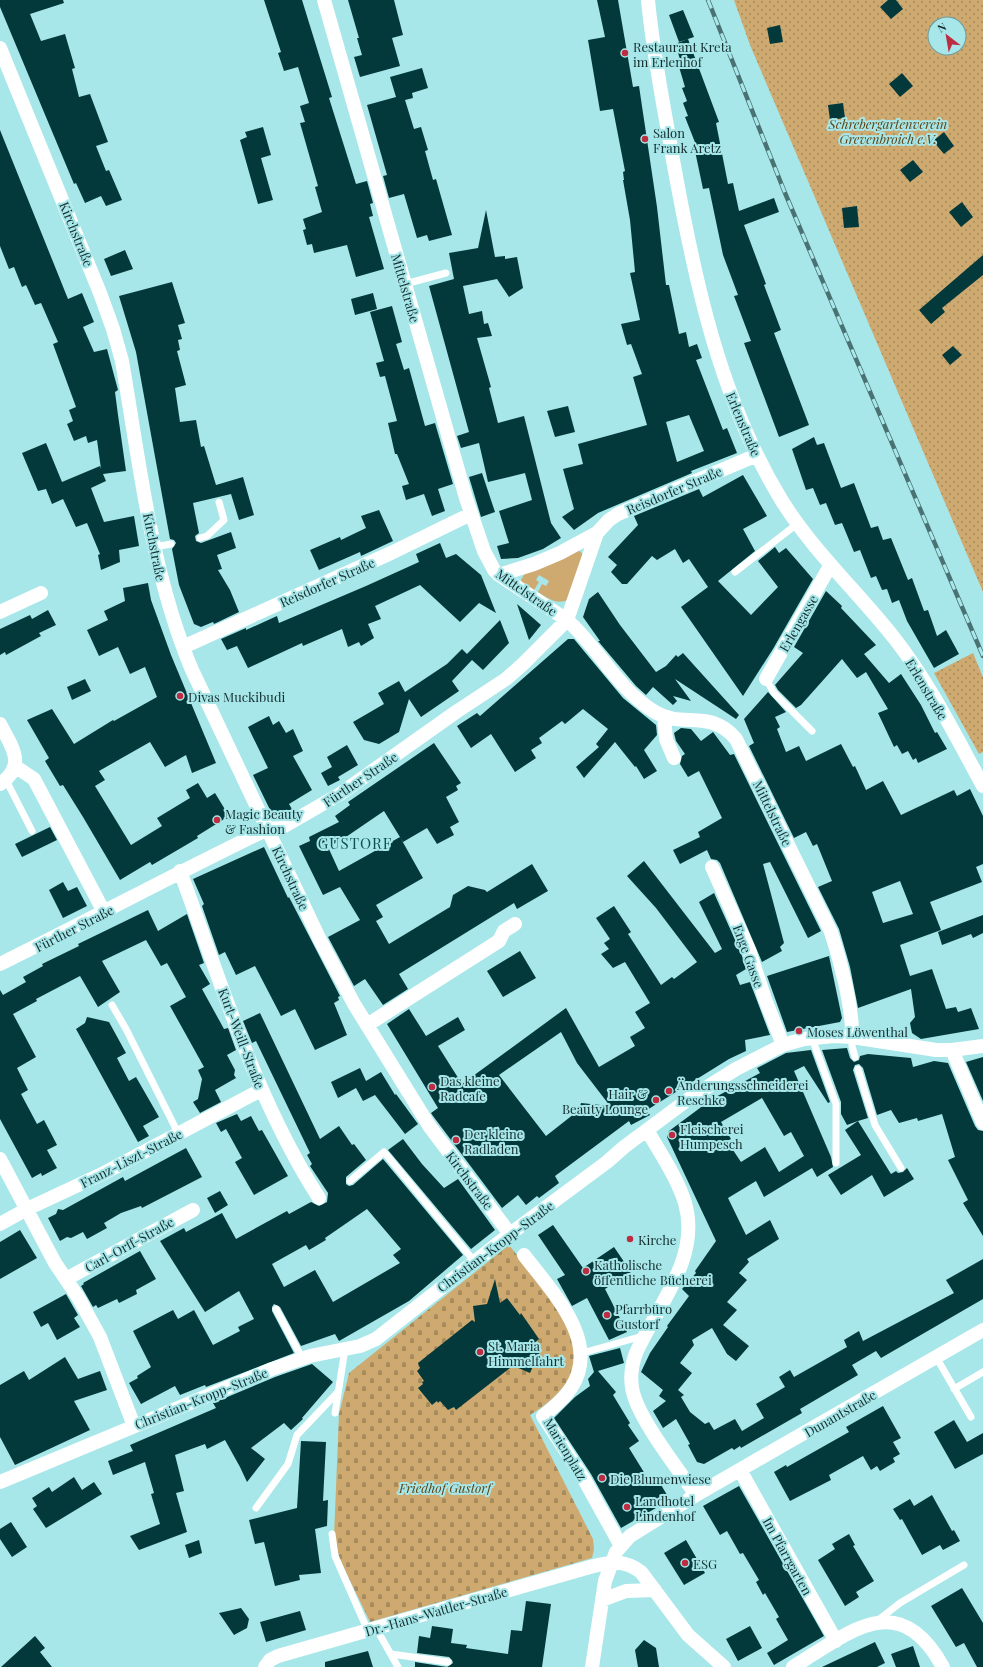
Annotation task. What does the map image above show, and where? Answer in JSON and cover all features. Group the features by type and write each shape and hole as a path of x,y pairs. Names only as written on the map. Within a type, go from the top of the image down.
{"street":[{"name":"Mittelstraße","path":"324,0 404,284 471,514 486,557 499,575 567,620 583,635 628,692 649,708 664,716 716,723 732,734 740,745 831,932 838,957 851,1019 852,1037"},
{"name":"Erlenstraße","path":"648,0 658,75 691,254 708,319 727,382 757,455 797,524 830,566 900,645 925,684 983,786"},
{"name":"Kirchstraße","path":"0,48 87,259 114,329 122,361 155,547 167,601 183,647 332,962 367,1025 430,1127 510,1234"},
{"name":"Reisdorfer Straße","path":"499,575 547,559 597,533 618,514 757,455"},
{"name":"Reisdorfer Straße","path":"183,647 384,556 471,514"},
{"name":"Reisdorfer Straße","path":"567,620 597,533"},
{"name":"Erlengasse","path":"766,679 830,566"},
{"path":"0,612 42,593"},
{"name":"Fürther Straße","path":"0,964 104,912 180,871 268,829 281,828 340,794 506,678 531,657 567,620"},
{"path":"664,716 666,739 674,758"},
{"path":"0,724 13,748 16,766 34,779 104,912"},
{"path":"3,782 16,766"},
{"name":"Enge Gasse","path":"712,867 749,950 765,999 783,1045"},
{"name":"Kurt-Weill-Straße","path":"180,871 261,1090 300,1169 319,1198"},
{"path":"367,1025 499,941 504,931 515,924"},
{"name":"Christian-Kropp-Straße","path":"0,1482 302,1358 360,1346 376,1339 474,1261 607,1162 647,1130 711,1084 783,1045 812,1038 852,1037 922,1048 952,1050 983,1046"},
{"path":"952,1050 983,1123"},
{"name":"Franz-Liszt-Straße","path":"0,1224 27,1209 104,1173 261,1090"},
{"path":"647,1130 682,1194 687,1209 688,1240 679,1271 643,1336 632,1367 632,1388 640,1413 696,1495"},
{"path":"0,1159 55,1264 78,1297 100,1337 134,1426"},
{"name":"Carl-Orff-Straße","path":"66,1279 193,1210"},
{"name":"Marienplatz","path":"524,1255 567,1314 577,1334 582,1353 579,1371 571,1388 543,1416 584,1479 621,1546"},
{"name":"Dunantstraße","path":"592,1667 602,1600 612,1562 621,1546 638,1529 983,1330"},
{"name":"Im Pfarrgarten","path":"740,1470 836,1641"},
{"path":"612,1562 625,1563 636,1568 645,1577 692,1639 724,1667"},
{"name":"Dr.-Hans-Wattler-Straße","path":"265,1667 270,1660 278,1656 590,1566 612,1562"},
{"path":"602,1600 626,1590 655,1590"},
{"path":"793,1667 855,1630 875,1623 893,1622 912,1629 929,1645 943,1667"}],"lane":[{"path":"404,284 446,273"},
{"path":"200,538 207,536 224,520 219,502"},
{"path":"735,572 797,524"},
{"path":"155,547 171,544"},
{"path":"766,679 774,693 812,731"},
{"path":"3,782 32,831"},
{"path":"112,1005 178,1133"},
{"path":"852,1037 852,1046 855,1057"},
{"path":"812,1038 836,1104 836,1163"},
{"path":"858,1069 875,1125 901,1168"},
{"path":"350,1181 384,1152 474,1261"},
{"path":"276,1309 302,1358"},
{"path":"582,1353 643,1336"},
{"path":"335,1413 337,1392 344,1368 345,1349"},
{"path":"936,1357 971,1417"},
{"path":"954,1388 983,1372"},
{"path":"256,1508 288,1464 297,1435 337,1392"},
{"path":"332,1534 335,1556 372,1629 391,1654 398,1667"},
{"path":"875,1623 900,1603 964,1565"},
{"path":"391,1654 448,1662"}],"green space":[{"name":"Schrebergartenverein Grevenbroich e.V.","path":"734,0 983,0 983,592 750,45"},
{"path":"578,550 584,555 568,600 559,602 555,601 538,592 542,584 546,586 549,581 539,575 536,580 539,582 534,590 522,583 521,580 525,573"},
{"path":"973,653 983,677 983,752 979,754 934,673"},
{"name":"Friedhof Gustorf","path":"509,1245 552,1301 571,1335 576,1350 576,1363 569,1379 551,1400 530,1415 593,1539 594,1549 592,1558 370,1622 340,1560 334,1536 339,1414 349,1373"}],"building":[{"path":"0,0 63,0 64,3 30,14 41,41 65,34 75,68 72,69 79,97 90,94 108,142 96,146 106,171 109,170 122,200 106,206 101,196 85,203 76,183 74,184 0,7"},
{"path":"264,0 302,0 332,97 329,98 356,184 367,181 373,203 370,204 373,216 369,217 384,269 356,277 347,245 314,253 312,244 307,245 303,230 306,229 303,219 322,212 315,187 318,186 300,123 305,122 300,106 309,103 298,67 284,71 278,53 281,52"},
{"path":"348,0 394,0 403,35 392,38 400,66 360,77 354,57 362,55 357,38 359,38"},
{"path":"597,0 618,0 633,87 639,86 657,207 666,285 669,285 679,334 686,332 689,347 697,344 702,358 696,360 723,430 727,428 737,453 691,471 692,473 598,513 574,530 562,517 574,509 563,469 583,464 578,444 647,425 633,377 642,374 631,344 627,345 621,324 640,320 630,273 635,272 630,220 623,180 623,172 625,171 613,109 600,111 588,40 605,37","holes":["689,415 704,451 677,462 666,422"]},
{"path":"888,0 896,0 903,9 891,19 880,7"},
{"path":"683,10 694,37 679,42 669,15"},
{"path":"780,25 783,42 770,44 767,28"},
{"path":"688,39 719,122 716,123 728,184 733,183 739,211 774,198 779,212 744,225 781,330 774,333 809,425 779,437 744,343 751,341 734,296 738,295 723,255 709,188 703,189 695,151 698,150 685,117 688,116 683,103 687,101 682,88 685,87 677,60 680,59 675,44"},
{"path":"422,68 428,88 412,93 413,98 405,100 414,129 421,127 428,150 425,151 433,180 436,179 452,235 429,241 427,235 417,238 404,194 389,198 383,176 387,175 367,105 396,97 390,77"},
{"path":"902,73 913,86 900,97 889,84"},
{"path":"843,103 845,118 830,120 828,105"},
{"path":"263,127 271,155 261,158 273,200 258,204 240,140 247,137 245,132"},
{"path":"0,130 68,299 82,293 94,322 83,327 94,352 107,349 118,390 115,392 126,471 103,474 106,481 91,488 104,522 134,516 139,546 119,550 120,562 101,570 98,555 100,554 87,523 76,527 63,499 52,504 46,489 38,491 22,453 46,443 62,482 100,466 101,469 97,440 88,443 86,436 74,441 67,424 73,421 69,410 76,407 53,344 58,342 41,303 35,305 26,285 22,287 14,267 9,269 0,246"},
{"path":"944,132 954,146 944,154 933,141"},
{"path":"913,160 923,172 910,182 900,170"},
{"path":"962,202 973,217 961,227 949,212"},
{"path":"857,206 859,227 844,228 842,208"},
{"path":"486,210 495,257 505,256 505,259 517,257 523,288 509,297 497,279 463,286 469,314 482,311 484,324 488,323 492,336 477,338 491,387 489,388 498,423 524,416 551,523 561,538 543,549 518,558 501,559 497,546 509,543 499,511 532,500 525,473 488,482 479,443 461,448 457,436 469,432 429,286 454,279 449,253 478,248"},
{"path":"125,250 133,269 111,276 104,259"},
{"path":"983,255 983,275 942,308 945,312 931,324 919,310"},
{"path":"172,282 185,323 178,325 182,339 178,340 180,350 177,351 186,385 175,388 180,422 196,420 201,447 204,446 216,485 243,477 254,515 239,520 231,494 193,503 199,533 195,536 196,541 201,543 231,532 236,548 217,555 222,569 218,570 230,590 239,612 214,624 213,622 201,627 194,624 179,585 172,549 176,543 174,540 170,539 136,352 119,296"},
{"path":"373,293 377,309 355,315 351,299"},
{"path":"392,306 402,342 396,344 404,370 409,368 425,426 435,423 453,484 438,489 445,511 432,516 424,494 406,500 402,486 409,484 397,454 395,454 388,423 397,421 385,376 380,377 376,363 384,361 370,312"},
{"path":"953,346 962,355 950,365 942,355"},
{"path":"568,406 575,432 555,437 547,411"},
{"path":"814,437 817,445 824,443 841,488 854,483 871,528 878,526 883,540 891,538 908,580 912,578 924,611 928,610 937,636 946,630 959,654 934,668 907,621 899,600 892,603 887,589 882,590 876,576 871,578 860,550 854,552 842,523 835,525 826,503 820,505 813,488 806,490 792,449"},
{"path":"482,473 495,512 481,517 469,477"},
{"path":"743,475 767,516 743,529 755,551 718,581 751,615 778,587 758,561 775,547 779,553 786,548 813,579 773,649 743,696 681,607 708,587 689,559 683,563 675,549 657,560 652,556 627,584 622,584 611,572 617,565 608,557 638,525 634,516 699,489 703,497"},
{"path":"379,510 393,541 361,556 360,552 319,570 310,550 340,537 341,540 366,528 361,516"},
{"path":"440,543 446,558 456,554 481,575 496,613 479,603 460,622 420,585 375,606 381,619 368,624 374,638 361,646 359,642 348,647 342,629 303,646 302,643 248,668 237,646 227,650 221,639 277,616 279,623 366,586 419,562 416,554"},
{"path":"148,583 151,600 171,655 216,763 192,773 186,755 165,767 150,742 99,771 105,780 95,786 131,845 162,826 157,818 190,798 186,790 198,783 207,798 215,793 229,816 197,836 198,838 152,865 150,862 120,880 63,785 60,786 45,761 49,758 27,720 52,709 74,744 113,720 114,721 157,697 145,667 130,674 118,647 99,656 87,630 108,620 104,611 125,601 123,588"},
{"path":"826,591 842,606 841,608 876,645 864,654 889,683 901,674 921,705 935,733 937,732 947,749 918,763 916,758 913,760 908,751 902,754 897,745 894,747 878,713 888,709 866,672 857,678 842,659 801,705 796,708 778,690 775,685 803,653 794,647"},
{"path":"598,592 620,625 656,672 666,666 676,655 678,657 683,653 739,715 736,719 675,679 691,701 673,696 677,701 673,705 653,687 646,695 636,686 598,641 600,641 583,617 589,599"},
{"path":"517,604 541,625 529,640"},
{"path":"48,610 56,625 39,633 41,636 6,655 5,652 0,655 0,629 30,615 32,619"},
{"path":"500,620 509,643 483,670 472,660 452,681 459,691 421,717 409,699 399,732 379,744 364,740 353,722 384,704 378,693 399,681 405,692 447,664 462,649 467,654"},
{"path":"568,639 574,639 623,698 656,725 657,735 644,750 657,771 644,779 636,766 635,767 615,742 584,778 576,767 599,747 596,744 608,729 583,709 565,724 562,721 539,738 542,743 531,750 536,758 515,772 491,734 471,748 457,726 477,713 480,716"},
{"path":"85,679 91,691 72,700 67,687"},
{"path":"768,692 786,712 775,717 780,727 777,729 786,752 799,746 806,761 841,744 853,767 855,766 866,790 883,781 901,815 954,790 957,796 970,789 983,816 983,864 976,867 982,882 930,902 941,930 900,945 910,976 932,969 946,1009 956,1007 958,1012 971,1008 979,1029 921,1039 912,1033 910,1023 915,1017 911,989 858,1008 850,967 839,929 818,887 832,881 817,844 813,846 806,832 794,838 749,746 754,743 744,719","holes":["900,881 913,914 883,923 872,892"]},
{"path":"269,716 273,725 279,721 286,733 293,729 303,751 293,756 312,790 289,804 293,811 275,820 253,775 268,768 248,727"},
{"path":"681,728 691,729 701,741 713,732 730,755 734,754 821,931 808,938 770,862 763,864 784,943 780,947 782,951 762,962 720,863 717,860 711,859 707,850 680,864 673,850 700,837 698,832 722,818 699,771 688,777 680,764 682,756 685,754 676,741 674,733"},
{"path":"434,743 461,783 456,786 458,790 446,797 459,822 450,827 454,835 437,844 427,828 403,842 423,878 376,905 383,917 376,921 389,944 450,907 453,895 468,886 485,890 487,892 532,864 548,891 517,909 514,903 399,974 408,989 383,1005 365,979 354,986 328,937 360,920 340,887 323,895 299,846 310,841 309,837 339,822 335,816 350,805 348,802","holes":["384,811 400,837 339,871 328,847 343,839"]},
{"path":"347,745 358,765 338,777 340,780 328,786 321,773 332,767 327,757"},
{"path":"50,827 57,840 22,857 15,844"},
{"path":"264,847 288,898 289,897 340,996 338,997 339,1000 334,1003 347,1035 315,1050 295,1009 281,1016 255,966 236,975 225,952 219,955 202,906 204,904 193,879"},
{"path":"644,861 715,953 722,949 699,902 714,893 741,953 746,969 736,975 740,985 750,982 770,1035 745,1040 746,1051 729,1059 647,1110 650,1115 631,1125 629,1121 555,1176 559,1183 539,1198 537,1196 526,1205 518,1195 502,1208 431,1113 438,1108 387,1024 409,1009 426,1036 458,1017 465,1030 438,1046 462,1084 566,1008 599,1067 635,1046 630,1037 645,1028 635,1012 650,1003 625,962 613,968 601,954 609,949 604,943 610,939 596,918 614,906 631,932 628,934 661,985 672,977 674,979 697,962 656,908 627,876","holes":["561,1032 577,1063 610,1106 581,1103 579,1110 546,1136 499,1075"]},
{"path":"63,882 68,891 77,887 87,906 63,918 49,890"},
{"path":"148,910 158,931 187,914 204,963 199,965 210,984 202,989 224,1029 228,1028 236,1050 227,1055 235,1070 234,1075 236,1078 215,1090 221,1102 200,1113 193,1102 198,1099 202,1079 198,1070 204,1067 170,1006 186,997 167,963 161,966 146,940 102,961 120,992 98,1007 80,976 36,999 37,1001 13,1014 36,1057 17,1068 28,1090 21,1094 37,1124 44,1120 57,1145 47,1150 57,1168 42,1176 41,1173 32,1178 0,1119 0,990 3,995 26,982 23,977 43,966 42,964 79,946 78,944"},
{"path":"983,915 983,933 973,938 971,934 942,945 938,932"},
{"path":"520,951 536,978 503,997 487,971"},
{"path":"829,956 842,1018 840,1022 787,1032 767,976"},
{"path":"260,1013 320,1139 339,1126 352,1145 354,1144 366,1160 346,1177 346,1184 349,1186 353,1185 383,1159 463,1255 409,1301 339,1341 335,1334 301,1346 280,1307 274,1304 272,1311 294,1353 206,1387 205,1385 180,1395 175,1386 141,1404 129,1383 138,1378 137,1376 151,1367 133,1331 173,1310 178,1319 194,1310 213,1345 240,1331 238,1327 254,1319 239,1291 205,1312 160,1241 184,1228 186,1232 222,1213 236,1239 287,1211 289,1214 311,1202 319,1206 327,1202 328,1193 310,1166 312,1164 307,1155 310,1153 256,1041 252,1043 243,1021","holes":["367,1209 401,1249 393,1255 400,1263 333,1302 315,1270 284,1287 272,1264 306,1245 309,1250 326,1240 325,1238"]},
{"path":"87,1017 109,1022 126,1053 117,1058 129,1081 136,1077 159,1117 143,1126 149,1136 138,1142 76,1029 85,1023"},
{"path":"847,1048 850,1058 854,1062 859,1060 860,1056 868,1054 911,1058 913,1067 934,1061 948,1063 975,1126 978,1130 983,1131 983,1236 963,1203 968,1200 948,1160 955,1157 942,1114 918,1121 917,1118 899,1123 891,1110 877,1115 863,1068 859,1064 855,1065 853,1070 868,1118 847,1125 841,1114 841,1102 822,1050"},
{"path":"811,1050 830,1102 828,1103 804,1066 794,1071 831,1157 833,1167 817,1177 812,1168 764,1197 756,1181 728,1198 746,1235 770,1220 779,1239 747,1259 749,1262 739,1273 747,1280 727,1302 737,1310 723,1325 749,1346 736,1361 727,1354 712,1328 692,1340 694,1345 680,1363 692,1373 678,1390 684,1395 681,1397 690,1412 705,1424 709,1422 714,1430 735,1419 742,1431 764,1418 756,1404 785,1387 779,1377 790,1370 794,1377 847,1347 844,1340 859,1331 863,1341 954,1293 946,1280 983,1259 983,1299 881,1358 876,1351 852,1365 858,1375 800,1409 802,1413 741,1448 740,1446 734,1450 732,1448 704,1464 697,1462 688,1445 690,1444 676,1419 663,1428 653,1411 666,1401 659,1396 663,1390 641,1372 650,1353 668,1327 667,1326 689,1296 682,1289 696,1273 695,1271 716,1241 667,1137 669,1131 712,1099 760,1073 757,1068 786,1053","holes":["762,1098 784,1136 791,1132 804,1156 779,1172 765,1147 741,1162 727,1141 731,1139 721,1122"]},
{"path":"983,1057 983,1101 966,1062"},
{"path":"360,1068 366,1081 381,1072 395,1095 396,1094 418,1124 405,1134 375,1095 363,1101 356,1088 338,1098 331,1082"},
{"path":"237,1114 241,1121 251,1116 259,1131 262,1130 288,1176 254,1195 235,1162 242,1158 226,1129 221,1132 216,1123"},
{"path":"858,1121 891,1174 896,1171 898,1173 903,1172 907,1168 914,1179 884,1197 872,1175 841,1195 828,1175 861,1155 845,1130"},
{"path":"403,1139 422,1164 444,1188 458,1179 495,1230 471,1249 388,1150"},
{"path":"186,1148 202,1177 142,1208 141,1206 121,1213 104,1223 107,1228 87,1239 83,1232 71,1238 67,1237 60,1241 48,1218 56,1214 58,1209 63,1210 123,1177 125,1181"},
{"path":"220,1191 228,1205 215,1213 207,1198"},
{"path":"553,1225 583,1268 614,1247 631,1272 605,1289 627,1332 609,1340 587,1298 572,1306 557,1279 565,1275 538,1235"},
{"path":"20,1230 37,1258 0,1279 0,1242"},
{"path":"140,1251 156,1279 136,1290 137,1294 119,1303 117,1299 98,1308 96,1305 93,1307 81,1286 84,1284 83,1283"},
{"name":"St. Maria Himmelfahrt","path":"495,1279 500,1303 507,1298 520,1315 521,1313 539,1339 532,1345 541,1349 530,1373 509,1364 510,1368 456,1410 454,1407 448,1410 440,1401 438,1403 437,1401 432,1405 418,1388 424,1381 417,1371 420,1368 418,1363 472,1320 475,1322 473,1306 487,1304"},
{"path":"66,1294 78,1315 74,1318 80,1327 57,1340 48,1323 41,1327 33,1312"},
{"path":"620,1348 624,1363 598,1371 616,1392 613,1395 630,1423 628,1425 639,1441 629,1448 650,1482 657,1478 670,1500 621,1528 591,1474 554,1418 575,1397 590,1386 588,1379 594,1372 589,1356"},
{"path":"65,1357 78,1379 100,1371 107,1390 74,1401 90,1430 15,1465 0,1437 0,1385 24,1371 29,1380"},
{"path":"312,1364 333,1382 302,1418 303,1419 291,1430 284,1423 251,1448 265,1459 247,1482 225,1440 207,1449 205,1444 175,1455 184,1491 176,1493 187,1532 139,1550 130,1536 160,1524 151,1494 154,1493 145,1462 113,1475 108,1461 133,1451 130,1445 216,1408 213,1403 275,1377"},
{"path":"883,1406 901,1438 893,1442 900,1454 893,1458 895,1462 880,1471 877,1466 871,1470 863,1456 829,1475 831,1480 790,1501 774,1472 786,1465 787,1467 849,1432 846,1427"},
{"path":"954,1420 967,1442 983,1433 983,1454 955,1469 934,1432"},
{"path":"301,1441 326,1442 323,1501 328,1500 327,1526 315,1529 321,1573 299,1575 300,1580 275,1586 264,1542 255,1544 249,1520 297,1508"},
{"path":"74,1477 82,1490 94,1482 102,1494 46,1528 33,1509 37,1506 32,1498 49,1487 52,1492"},
{"path":"739,1486 824,1636 774,1665 767,1653 788,1640 776,1619 779,1617 765,1593 763,1595 756,1582 759,1580 743,1553 740,1554 727,1531 720,1535 703,1506"},
{"path":"932,1495 952,1531 954,1530 960,1541 943,1550 940,1545 922,1555 902,1519 900,1520 893,1509 910,1499 914,1506"},
{"path":"11,1522 27,1547 12,1557 0,1539 0,1529"},
{"path":"849,1534 855,1545 853,1546 874,1581 856,1592 859,1597 845,1606 818,1560 835,1549 832,1544"},
{"path":"199,1540 202,1553 189,1558 185,1545"},
{"name":"ESG","path":"686,1540 705,1573 684,1585 664,1553"},
{"path":"962,1588 983,1623 983,1667 977,1667 964,1643 956,1647 931,1606"},
{"path":"526,1601 551,1604 542,1667 447,1667 453,1663 449,1657 417,1653 419,1636 430,1638 432,1626 453,1629 451,1643 467,1645 466,1648 508,1654 511,1630 522,1631"},
{"path":"241,1608 249,1619 247,1628 234,1635 219,1613"},
{"path":"300,1611 306,1630 266,1642 260,1622"},
{"path":"750,1626 762,1648 738,1661 726,1639"},
{"path":"35,1636 45,1648 40,1652 52,1667 1,1667"},
{"path":"644,1640 656,1648 659,1667 638,1667 635,1650"},
{"path":"875,1642 885,1663 877,1667 822,1667"},
{"path":"913,1646 920,1667 896,1667 891,1654"},
{"path":"368,1651 373,1667 325,1667 325,1662"},
{"path":"415,1662 447,1667 415,1667"}],"railway":[{"path":"708,0 785,193 983,656"}],"place":[{"name":"Restaurant Kreta im Erlenhof","path":"625,53"},
{"name":"Salon Frank Aretz","path":"645,139"},
{"name":"Divas Muckibudi","path":"180,696"},
{"name":"Magic Beauty & Fashion","path":"217,820"},
{"name":"Moses Löwenthal","path":"799,1031"},
{"name":"Das kleine Radcafe","path":"432,1087"},
{"name":"Änderungsschneiderei Reschke","path":"669,1091"},
{"name":"Hair & Beauty Lounge","path":"656,1100"},
{"name":"Fleischerei Humpesch","path":"672,1135"},
{"name":"Der kleine Radladen","path":"456,1140"},
{"name":"Kirche","path":"630,1239"},
{"name":"Katholische öffentliche Bücherei","path":"586,1271"},
{"name":"Pfarrbüro Gustorf","path":"607,1315"},
{"name":"St. Maria Himmelfahrt","path":"480,1352"},
{"name":"Die Blumenwiese","path":"602,1478"},
{"name":"Landhotel Lindenhof","path":"627,1507"},
{"name":"ESG","path":"685,1563"}],"district":[{"name":"GUSTORF","path":"355,843"}]}
